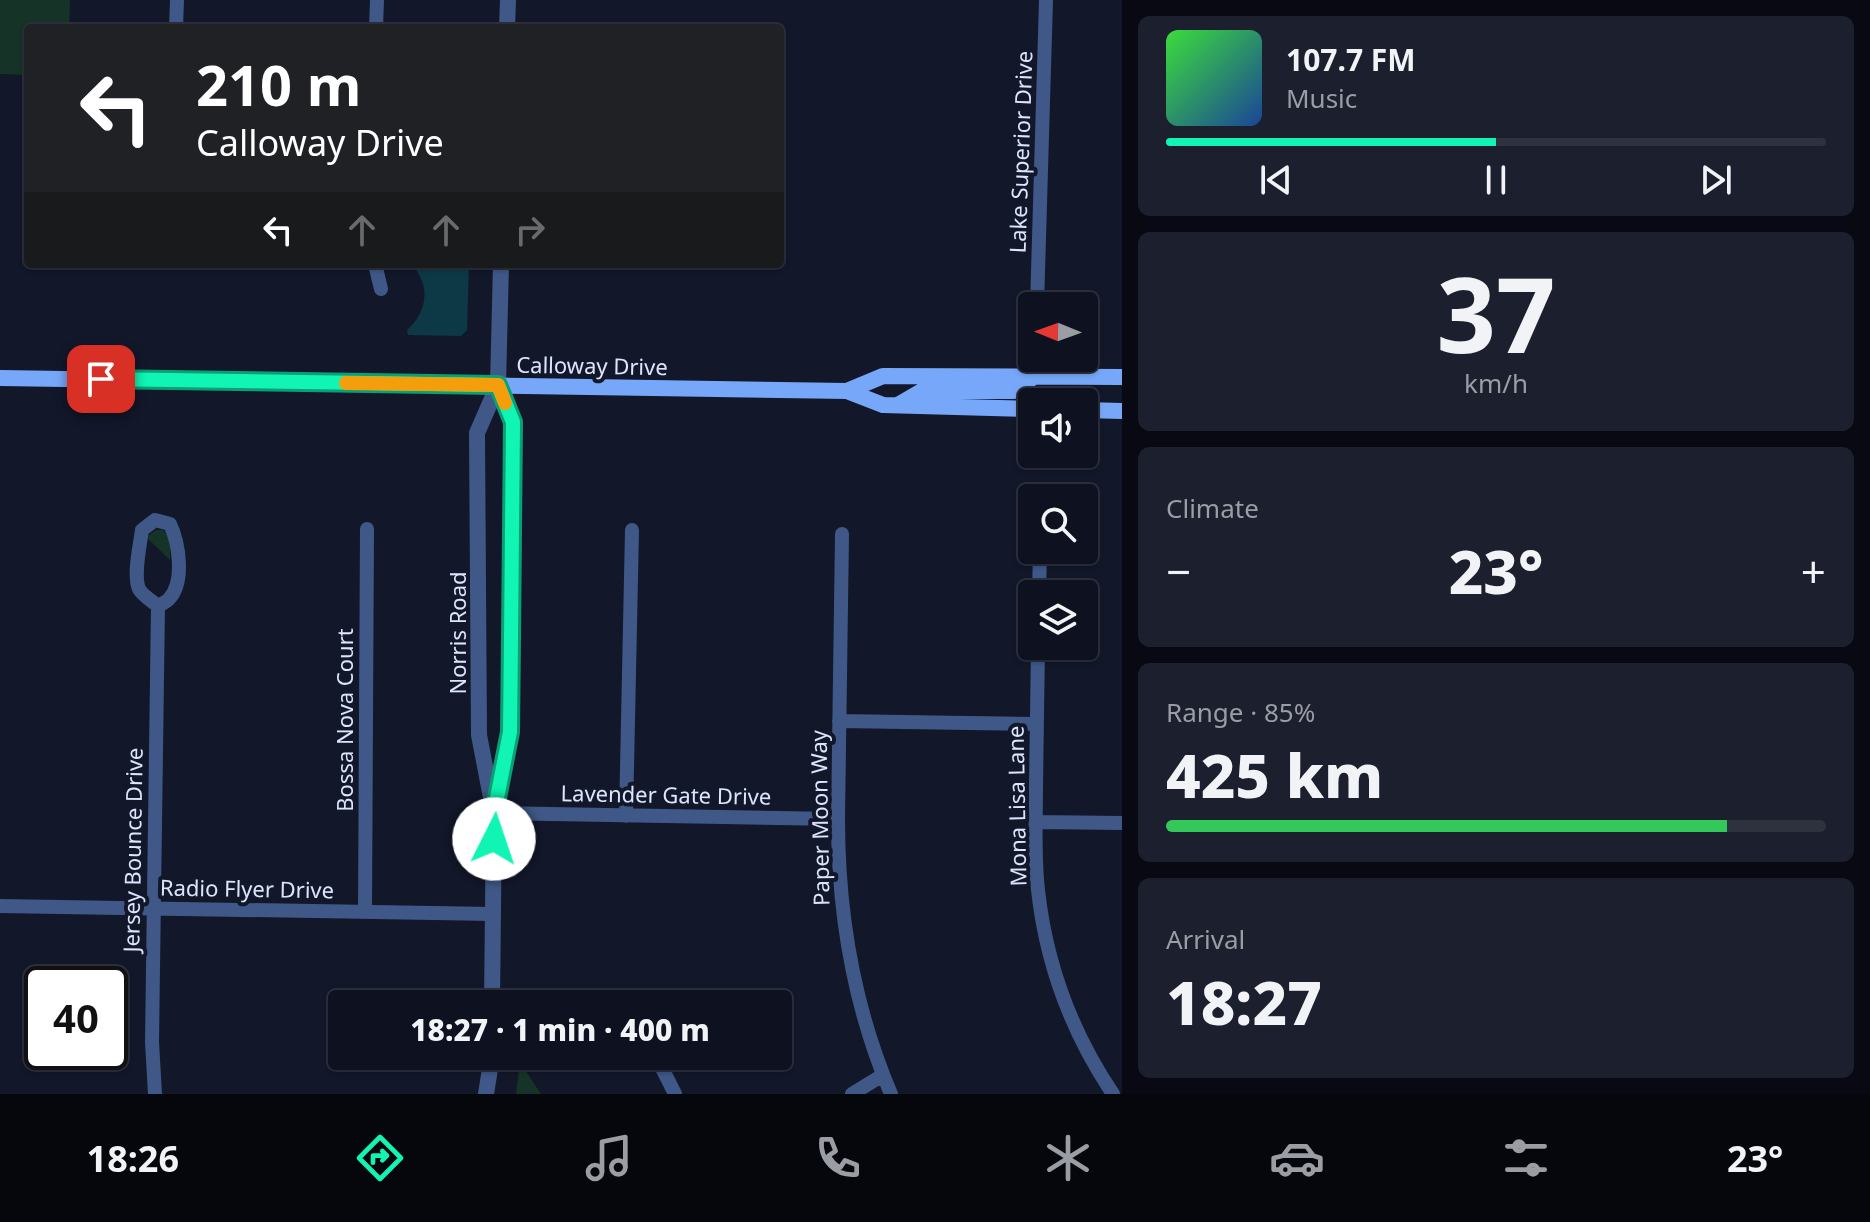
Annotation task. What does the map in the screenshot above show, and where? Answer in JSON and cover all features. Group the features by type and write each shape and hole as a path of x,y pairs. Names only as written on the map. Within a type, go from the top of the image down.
{"main road":[{"name":"Calloway Drive","path":"847,391 883,376 1122,377"},
{"path":"896,406 922,391 1014,391 1035,376"},
{"name":"Calloway Drive","path":"0,378 847,391 883,405 1018,409"},
{"path":"1098,410 1122,411"}],"street":[{"path":"176,24 177,0"},
{"path":"376,24 377,0"},
{"path":"507,24 508,0"},
{"name":"Lake Superior Drive","path":"1037,292 1046,0"},
{"path":"376,268 381,289"},
{"name":"Norris Road","path":"492,990 494,813 479,735 477,433 498,385 501,268"},
{"path":"1035,372 1035,376"},
{"path":"494,813 510,732 513,422 498,385"},
{"path":"155,520 170,524 177,539 179,566 176,587 170,598 158,606 137,585 142,530 155,520"},
{"name":"Bossa Nova Court","path":"365,912 367,529"},
{"path":"626,816 632,530"},
{"name":"Paper Moon Way","path":"842,534 838,819 842,917 863,1017 891,1094"},
{"name":"Jersey Bounce Drive","path":"155,1094 152,1042 158,606"},
{"name":"Mona Lisa Lane","path":"1038,660 1038,890 1051,959 1066,1004 1082,1040 1113,1094"},
{"path":"839,721 1037,724"},
{"name":"Lavender Gate Drive","path":"494,813 838,819"},
{"path":"1036,822 1122,823"},
{"name":"Radio Flyer Drive","path":"0,906 493,914"},
{"path":"486,1094 490,1070"},
{"path":"663,1070 675,1094"},
{"path":"852,1094 883,1075"}],"green space":[{"path":"0,0 70,0 69,24 24,24 24,75 0,74"},
{"path":"156,530 163,530 170,538 170,560 148,539"},
{"path":"519,1070 525,1070 541,1094 516,1094"}],"water":[{"path":"414,268 469,268 467,330 461,336 408,335 407,330 423,306 424,289"}],"slow traffic":[{"path":"346,383 498,385 505,403"}],"route":[{"path":"101,379 498,385 513,422 510,732 494,813 494,839"}]}
